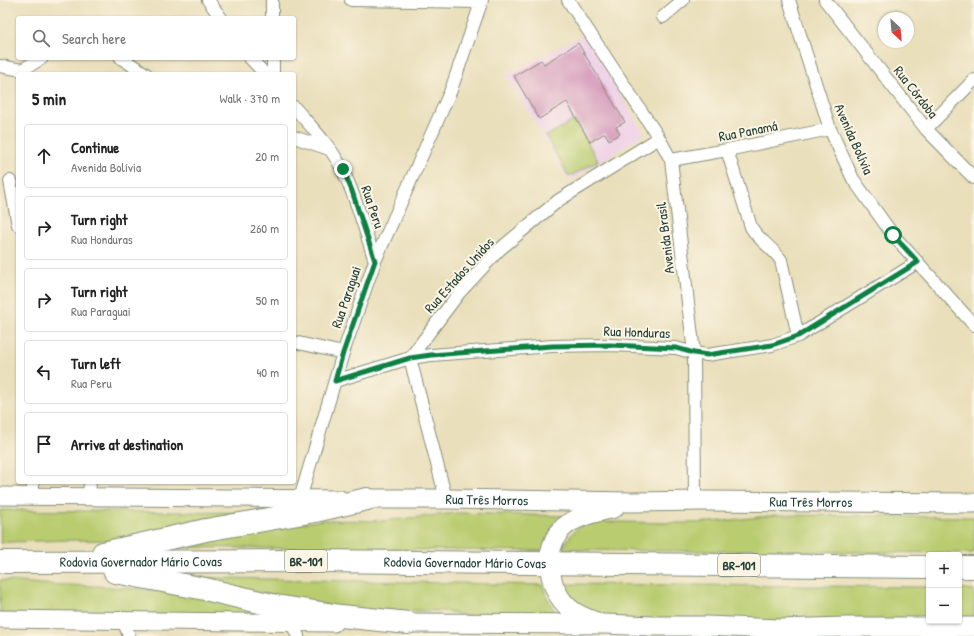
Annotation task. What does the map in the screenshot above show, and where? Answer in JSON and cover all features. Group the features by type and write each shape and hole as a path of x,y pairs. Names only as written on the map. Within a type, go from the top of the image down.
{"highway":[{"path":"62,562 206,530 316,511 367,499"},
{"name":"Rodovia Governador Mário Covas","path":"0,562 312,561 926,567"},
{"path":"62,562 205,589 276,606 408,624"},
{"path":"962,567 974,567"}],"main road":[{"name":"Rua Três Morros","path":"0,496 33,489 89,489 300,499 974,503"},
{"path":"605,624 585,618 570,609 556,592 549,564 552,547 557,534 568,524 597,512 632,502"},
{"path":"0,619 123,620 294,629 408,624 605,624 656,631 706,626 774,628 974,627"},
{"path":"756,636 774,628"}],"street":[{"path":"208,0 220,16"},
{"path":"272,0 272,16"},
{"path":"351,0 481,1"},
{"name":"Avenida Brasil","path":"568,0 659,138 671,160 694,353 695,502"},
{"path":"663,17 683,0"},
{"name":"Avenida Bolívia","path":"789,0 830,129 853,179 893,235 974,325"},
{"name":"Rua Córdoba","path":"825,0 926,130 974,178"},
{"name":"Rua Paraguai","path":"300,499 343,353 375,261 451,90 469,41 481,1"},
{"path":"0,66 22,72 39,60"},
{"path":"124,60 143,72"},
{"path":"252,60 263,72"},
{"path":"273,60 273,72"},
{"path":"926,130 974,80"},
{"name":"Rua Peru","path":"296,109 330,150 343,169 352,191 375,261"},
{"name":"Rua Panamá","path":"671,160 830,129"},
{"path":"296,138 330,150"},
{"name":"Rua Estados Unidos","path":"410,358 460,293 499,250 559,200 659,138"},
{"path":"727,150 751,227 755,233 775,251 781,260 798,336"},
{"path":"9,181 16,215"},
{"name":"Rua Honduras","path":"335,381 410,358 552,346 610,345 676,348 707,355 772,345 798,336 918,262"},
{"path":"296,342 343,353"},
{"path":"410,358 446,499"},
{"path":"123,620 129,636"}],"shaded area":[{"path":"584,34 644,134 570,181 506,75"}],"green space":[{"path":"575,120 598,161 569,177 546,136"},
{"path":"0,510 272,513 128,541 71,540 0,543"},
{"path":"457,513 566,516 544,551 156,547 322,520 382,521"},
{"path":"775,515 974,517 974,553 562,550 579,527 589,523 680,523"},
{"path":"178,577 543,585 551,604 563,620 469,617 446,611 353,610"},
{"path":"0,580 41,584 185,592 294,617 0,614"},
{"path":"562,584 926,587 926,623 605,620 577,608"},
{"path":"962,588 974,590 974,623 962,623"}],"building":[{"path":"578,43 625,122 616,127 620,134 609,140 605,133 590,142 567,102 539,119 514,76 541,60 544,64"}],"route":[{"path":"343,169 352,191 375,261 343,353 335,381 410,358 431,355 552,346 610,345 676,348 707,355 772,345 798,336 918,262 893,235"}]}
